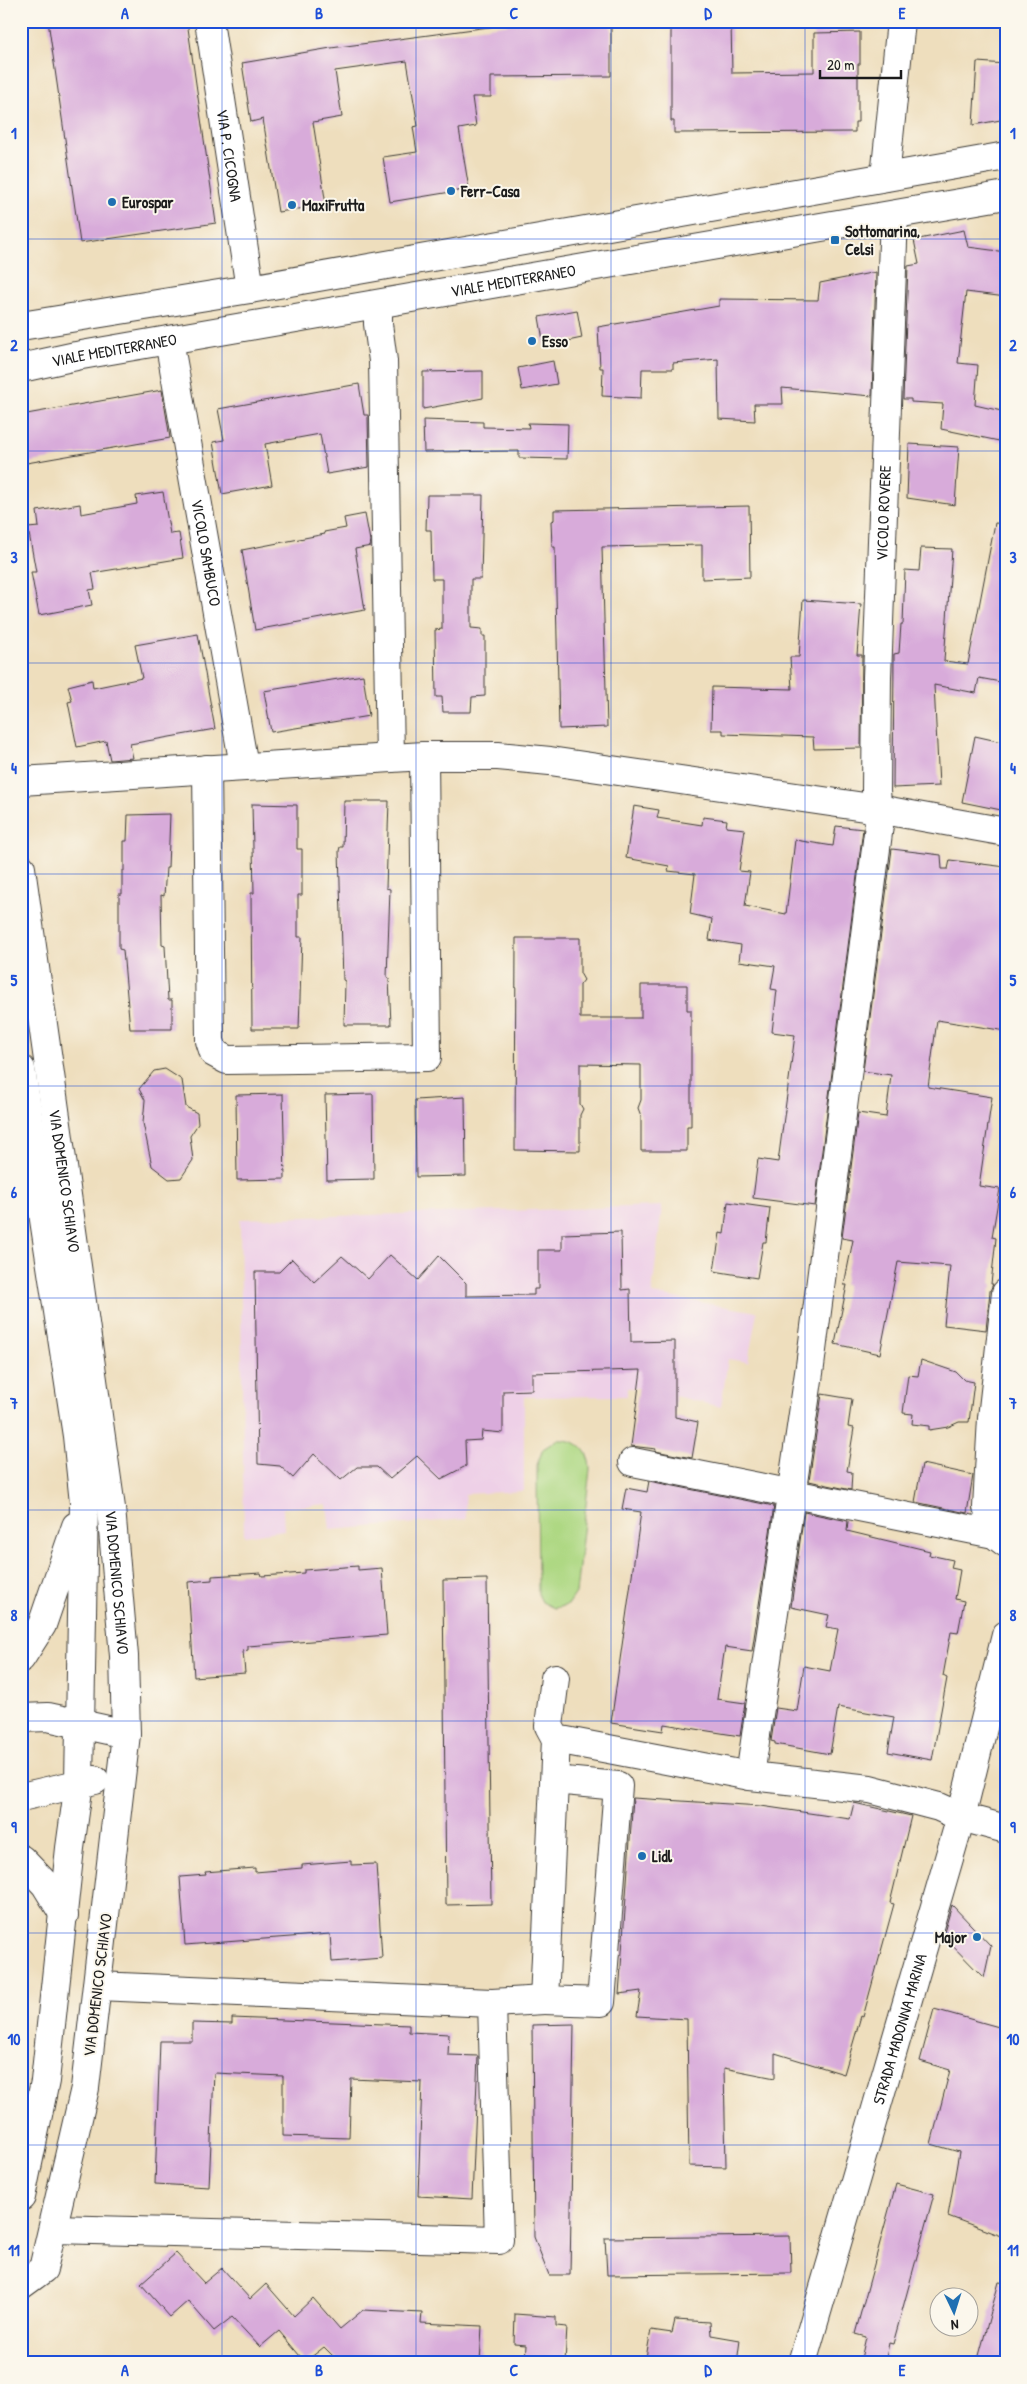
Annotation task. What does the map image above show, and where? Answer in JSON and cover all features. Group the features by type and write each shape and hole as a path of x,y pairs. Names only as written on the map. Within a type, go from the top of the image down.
{"street":[{"name":"VIA P. CICOGNA","path":"209,21 250,289"},
{"path":"885,177 901,21"},
{"path":"21,326 250,289 1006,156"},
{"name":"VIALE MEDITERRANEO","path":"21,368 169,340 378,306 1006,195"},
{"name":"VICOLO ROVERE","path":"750,1776 810,1366 879,825 876,791 877,677 894,215"},
{"path":"378,306 378,324 384,361 390,758"},
{"name":"VICOLO SAMBUCO","path":"169,340 244,766"},
{"path":"207,769 210,1041 214,1053 227,1060 427,1057 424,756"},
{"path":"21,781 424,756 498,756 550,761 878,809 1006,832"},
{"name":"VIA DOMENICO SCHIAVO","path":"21,868 111,1508 124,1656 126,1734 85,2088 43,2269 21,2285"},
{"name":"VIA DOMENICO SCHIAVO","path":"21,1069 76,1426 84,1503 79,1783 70,1848 45,2081 21,2198"},
{"path":"1000,1539 988,1507 992,1418 1006,1293"},
{"path":"633,1462 792,1493 1000,1539"},
{"path":"21,1658 42,1625 84,1503"},
{"name":"STRADA MADONNA MARINA","path":"802,2363 961,1817 1006,1635"},
{"path":"544,2000 556,1739 549,1726 555,1678"},
{"path":"21,1718 48,1716 126,1734"},
{"path":"556,1739 750,1776 870,1789 939,1807 961,1817 1006,1829"},
{"path":"21,1798 59,1790 79,1783 121,1776"},
{"path":"97,1986 492,2003 544,2000 601,2002 618,1786 554,1780"},
{"path":"21,1859 45,1884 64,1915"},
{"path":"53,2229 498,2240 492,2003"}],"shaded area":[{"path":"662,1206 652,1294 757,1312 748,1362 728,1359 721,1407 641,1388 627,1388 627,1396 524,1397 524,1491 465,1494 466,1519 330,1530 327,1504 283,1508 284,1530 244,1536 240,1219"}],"green space":[{"path":"557,1440 570,1441 581,1447 587,1456 590,1469 576,1593 568,1605 554,1608 542,1602 538,1594 537,1465 543,1449"}],"building":[{"path":"48,21 187,21 216,223 80,243"},
{"path":"534,21 611,21 611,76 491,77 491,97 472,97 476,126 459,129 469,189 390,202 383,157 417,152 413,127 418,126 407,61 335,71 342,117 313,122 326,205 278,212 263,119 251,122 242,63 331,48"},
{"path":"671,21 731,21 732,73 814,72 814,33 860,32 858,122 855,122 855,132 674,133 674,121 671,121"},
{"path":"977,62 1006,64 1006,119 973,125"},
{"path":"964,230 968,247 1006,252 1006,297 966,292 958,363 978,365 975,405 1006,412 1004,442 941,429 943,404 911,402 911,399 903,399 908,266 919,264 914,240"},
{"path":"876,272 872,396 782,388 783,404 754,404 755,421 719,419 718,359 673,363 673,369 642,369 641,398 602,396 603,368 600,368 598,327 719,306 719,299 818,300 820,283"},
{"path":"577,310 582,338 544,346 539,317"},
{"path":"553,361 557,384 522,390 518,368"},
{"path":"483,371 483,398 423,409 423,372"},
{"path":"359,384 364,415 368,415 369,467 327,474 320,434 265,444 272,485 222,494 213,442 224,440 218,409"},
{"path":"162,390 170,438 21,464 21,415"},
{"path":"423,420 483,422 483,427 529,428 528,423 568,424 567,459 519,458 519,451 424,452"},
{"path":"909,444 959,447 955,505 907,498"},
{"path":"163,492 170,534 179,533 183,558 92,573 95,589 89,590 92,605 39,615 31,572 36,572 28,528 39,527 37,511 80,504 81,514 137,504 136,496"},
{"path":"427,495 483,495 481,579 471,579 471,628 482,629 482,636 485,636 485,696 472,697 471,712 443,712 442,697 436,697 435,630 442,629 442,579 432,579 431,530 426,530"},
{"path":"749,506 750,577 702,579 702,545 602,547 607,727 559,729 555,547 552,547 551,521 554,520 554,510"},
{"path":"365,514 371,546 355,549 365,610 255,630 242,550 325,534 324,532 346,528 344,518"},
{"path":"995,523 1006,524 1006,683 979,678 976,693 934,685 939,786 893,788 894,654 899,653 901,624 903,624 905,570 919,571 921,548 952,549 944,661 968,664"},
{"path":"803,600 861,604 857,655 862,655 861,748 814,749 813,737 723,734 723,730 711,730 712,687 792,689 790,657 799,657"},
{"path":"198,634 215,729 130,744 133,758 110,760 106,741 77,747 68,702 72,701 68,686 92,680 93,688 142,678 135,645"},
{"path":"363,675 369,716 271,732 264,691"},
{"path":"975,736 1006,743 1006,811 962,802"},
{"path":"344,801 389,801 386,888 390,889 387,977 389,978 391,1025 344,1025 345,981 343,980 339,851 340,847 343,847"},
{"path":"252,804 297,805 297,849 302,849 302,895 298,895 298,937 302,937 299,1029 252,1029 251,893 254,893"},
{"path":"634,806 659,810 657,818 702,825 703,817 727,820 726,827 745,829 739,871 750,872 745,906 786,914 795,840 833,846 836,826 863,829 815,1206 753,1198 758,1159 778,1162 795,1035 772,1032 777,990 771,989 775,966 739,961 741,945 709,940 712,919 690,914 695,874 668,871 669,866 626,858"},
{"path":"170,814 168,868 166,868 164,896 161,895 162,945 165,946 168,1000 172,1000 172,1029 130,1029 123,950 119,949 119,894 122,894 124,841 127,841 128,815"},
{"path":"892,849 941,855 942,869 948,869 950,860 1006,867 1006,1031 937,1020 928,1087 992,1097 979,1186 1000,1189 992,1237 996,1238 991,1284 993,1284 990,1291 986,1330 944,1325 950,1266 898,1262 880,1354 835,1344 847,1285 844,1285 853,1240 842,1238 858,1113 886,1117 891,1075 863,1071"},
{"path":"516,938 580,938 580,973 584,980 580,985 580,1018 641,1018 641,985 687,985 687,1010 691,1010 691,1126 687,1126 687,1151 641,1151 641,1116 638,1108 641,1100 641,1065 580,1064 580,1104 583,1109 580,1115 580,1151 515,1150"},
{"path":"165,1069 182,1080 186,1107 197,1113 198,1124 190,1136 193,1160 181,1178 169,1179 152,1166 143,1123 145,1100 139,1089 154,1071"},
{"path":"283,1094 285,1179 237,1180 236,1095"},
{"path":"373,1094 374,1179 327,1180 325,1095"},
{"path":"465,1097 466,1176 416,1177 415,1100"},
{"path":"728,1202 770,1208 766,1242 763,1242 757,1278 714,1271 720,1233 724,1234"},
{"path":"621,1232 622,1290 630,1289 631,1342 675,1341 675,1417 698,1422 692,1458 655,1451 656,1449 631,1446 641,1370 532,1373 532,1390 503,1391 503,1433 482,1431 481,1440 465,1441 466,1466 441,1479 417,1456 390,1479 377,1467 357,1467 341,1480 314,1454 293,1478 280,1466 258,1464 255,1272 279,1272 292,1259 314,1282 342,1256 368,1279 390,1255 418,1280 439,1256 466,1283 466,1296 534,1295 534,1289 538,1289 538,1250 562,1250 562,1234"},
{"path":"921,1360 956,1372 964,1380 974,1382 969,1422 959,1422 948,1427 929,1430 929,1426 912,1424 913,1414 903,1413 908,1375 918,1376"},
{"path":"822,1394 852,1399 848,1427 854,1428 847,1471 852,1472 851,1490 809,1481"},
{"path":"922,1464 973,1475 967,1513 915,1502"},
{"path":"649,1481 774,1506 752,1651 725,1647 717,1699 745,1703 740,1736 664,1724 663,1731 611,1723 641,1512 622,1509 626,1488 647,1492"},
{"path":"804,1512 848,1521 847,1531 930,1551 929,1555 953,1560 951,1568 960,1570 955,1599 964,1601 958,1633 951,1632 943,1676 947,1678 932,1760 888,1752 894,1717 838,1707 830,1754 775,1744 775,1742 771,1741 776,1708 797,1711 804,1666 830,1671 838,1629 826,1627 829,1615 791,1607"},
{"path":"358,1566 358,1570 382,1568 387,1635 248,1646 248,1650 243,1651 245,1673 194,1677 188,1582 212,1580 212,1576 261,1573 262,1576 304,1573 304,1570"},
{"path":"487,1579 491,1904 446,1905 443,1580"},
{"path":"633,1798 761,1806 850,1819 854,1803 911,1816 890,1903 894,1904 863,2017 861,2016 844,2074 775,2053 775,2078 724,2068 726,2167 689,2166 687,2019 637,2016 641,1991 619,1994"},
{"path":"351,1861 351,1865 376,1864 382,1958 332,1962 330,1934 185,1945 180,1877 206,1875 205,1872 255,1868 255,1872 302,1868 302,1865"},
{"path":"952,1905 991,1946 984,1978 943,1936"},
{"path":"934,2009 1006,2029 1006,2238 948,2216 959,2152 931,2144 950,2070 920,2061"},
{"path":"232,2018 409,2025 409,2032 449,2034 448,2055 478,2056 472,2199 418,2196 422,2082 351,2079 349,2138 283,2136 283,2076 214,2073 209,2187 155,2184 160,2041 192,2041 192,2023 232,2024"},
{"path":"574,2024 570,2275 549,2275 534,2237 532,2025"},
{"path":"896,2184 934,2194 893,2344 889,2343 885,2363 860,2363 866,2337 855,2334"},
{"path":"790,2236 791,2273 607,2275 605,2238"},
{"path":"176,2253 204,2283 222,2268 250,2299 266,2284 294,2316 313,2298 340,2329 363,2310 422,2313 421,2323 482,2326 480,2363 340,2363 324,2347 305,2362 279,2331 260,2347 232,2317 214,2331 188,2301 170,2317 141,2284"},
{"path":"999,2282 1006,2283 1006,2363 977,2363"},
{"path":"515,2314 556,2317 556,2326 567,2327 565,2363 525,2361 526,2345 514,2344"},
{"path":"675,2320 710,2322 711,2335 740,2340 737,2363 645,2363 651,2330 672,2333"}],"place":[{"name":"Ferr-Casa","path":"451,191"},
{"name":"Eurospar","path":"112,202"},
{"name":"MaxiFrutta","path":"292,205"},
{"name":"Sottomarina, Celsi","path":"835,240"},
{"name":"Esso","path":"532,341"},
{"name":"Lidl","path":"642,1856"},
{"name":"Major","path":"977,1937"}]}
